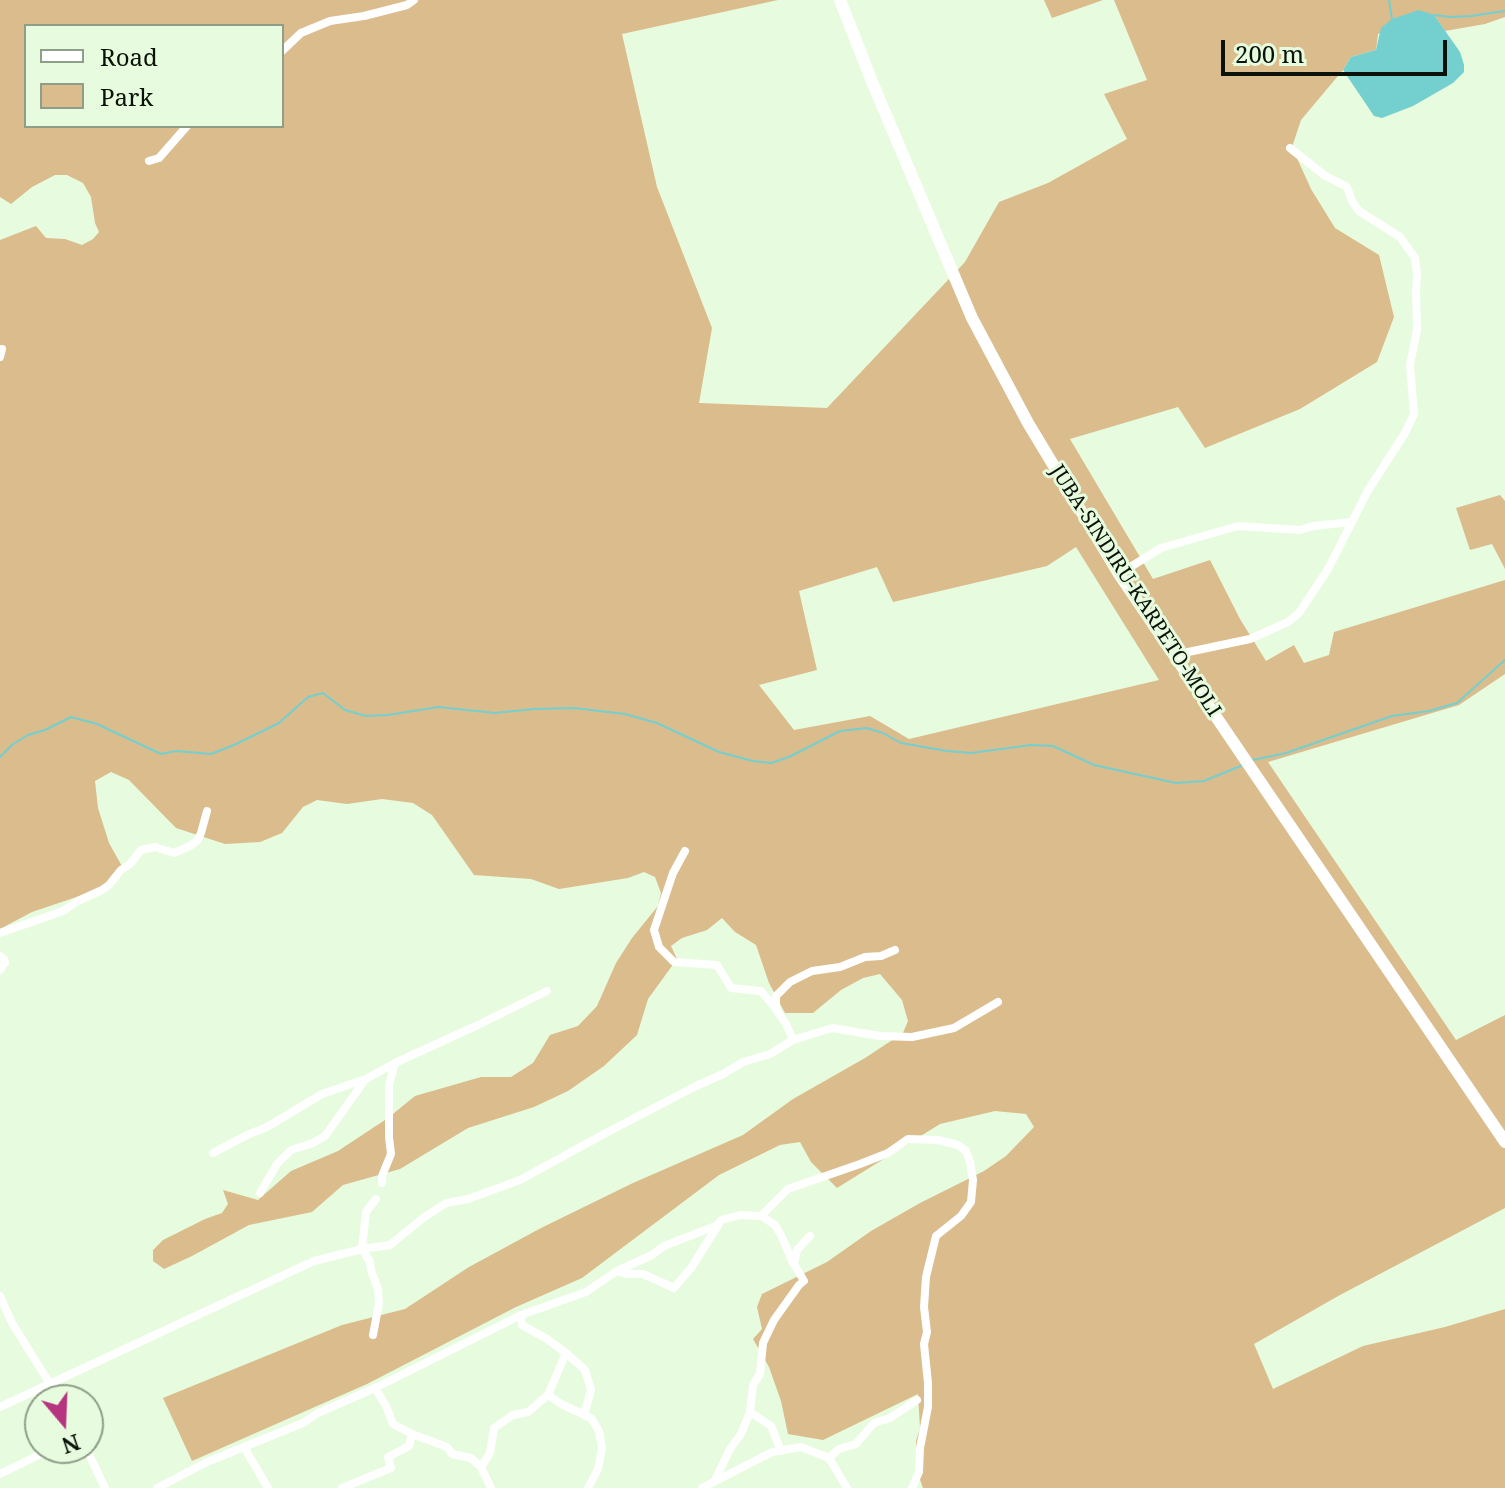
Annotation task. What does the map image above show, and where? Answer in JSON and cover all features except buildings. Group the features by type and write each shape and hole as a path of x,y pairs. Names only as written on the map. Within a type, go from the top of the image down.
{"main road":[{"name":"JUBA-SINDIRU-KARPETO-MOLI","path":"840,0 981,338 1028,423 1119,574 1505,1142"}],"street":[{"path":"284,49 301,33 330,21 364,16 407,5 414,0"},
{"path":"149,161 159,158 185,128"},
{"path":"1174,655 1250,639 1288,622 1299,613 1328,569 1367,492 1414,414 1410,365 1417,330 1415,258 1400,237 1359,211 1347,187 1324,175 1290,148"},
{"path":"1119,574 1161,548 1238,526 1300,530 1352,522"},
{"path":"0,933 63,911 102,890 141,850 155,847 174,853 190,846 201,833 207,811"},
{"path":"685,851 673,873 654,930 659,947 674,962 717,965 731,988 761,991 776,1009 793,1040"},
{"path":"776,1009 776,996 790,982 812,971 840,967 895,950"},
{"path":"0,956 5,963 0,970"},
{"path":"213,1153 267,1127 322,1094 366,1079 547,991"},
{"path":"0,1407 314,1261 390,1245 446,1203 468,1199 520,1180 743,1062 770,1054 793,1040 832,1028 880,1036 912,1037 954,1028 998,1002"},
{"path":"382,1183 391,1154 389,1085 395,1063"},
{"path":"260,1193 277,1164 291,1150 325,1136 366,1079"},
{"path":"761,1216 788,1189 888,1153 908,1139 948,1142 966,1151 973,1180 971,1202 961,1216 936,1236 926,1277 924,1307 927,1332 924,1344 928,1407 919,1472 912,1488"},
{"path":"373,1335 379,1303 378,1289 369,1260 362,1249 366,1212 376,1199"},
{"path":"617,1271 643,1274 674,1288 691,1268 721,1220 740,1215 761,1216 775,1225 804,1281 774,1320 763,1343 760,1374 753,1385 750,1412 715,1480"},
{"path":"157,1488 207,1462 303,1423 521,1315 586,1292 664,1246 718,1225"},
{"path":"794,1264 797,1250 810,1236"},
{"path":"0,1296 12,1323 50,1382"},
{"path":"521,1315 522,1325 547,1339 585,1370 591,1390 584,1415"},
{"path":"0,1327 12,1323"},
{"path":"481,1467 490,1453 494,1428 513,1415 528,1412 548,1395 566,1353"},
{"path":"375,1388 393,1424 447,1447 452,1454 471,1458 481,1467 491,1488"},
{"path":"548,1395 591,1418 599,1431 602,1448 598,1469 588,1488"},
{"path":"829,1458 839,1449 856,1444 874,1423 890,1418 917,1400"},
{"path":"750,1412 771,1426 781,1451"},
{"path":"342,1488 391,1468 388,1457 409,1446 412,1434"},
{"path":"244,1447 268,1488"},
{"path":"702,1488 772,1452 801,1447 829,1458 847,1488"},
{"path":"0,1474 24,1462"},
{"path":"94,1464 105,1488"}],"green space":[{"path":"0,0 778,0 622,34 657,187 712,328 699,403 827,408 965,262 999,202 1048,183 1127,139 1104,94 1147,80 1114,0 1505,0 1505,17 1485,24 1445,31 1434,15 1378,34 1376,50 1351,57 1301,120 1292,147 1311,189 1335,228 1379,255 1394,317 1377,362 1300,409 1205,448 1178,407 1070,439 1153,579 1210,560 1266,661 1294,645 1304,663 1329,655 1334,632 1505,580 1505,674 1459,705 1268,762 1456,1040 1505,1015 1505,1208 1254,1344 1273,1389 1363,1346 1505,1309 1505,1488 923,1488 917,1471 916,1441 920,1428 918,1394 823,1440 788,1434 769,1367 753,1339 762,1329 757,1307 762,1294 827,1262 871,1231 984,1171 1006,1156 1034,1127 1026,1114 995,1111 940,1124 837,1188 811,1162 800,1142 780,1145 719,1175 582,1278 516,1307 367,1384 192,1461 163,1398 342,1325 405,1309 469,1267 541,1228 633,1183 743,1135 793,1099 903,1033 908,1021 902,1000 880,974 863,978 841,990 813,1013 785,1013 769,983 756,945 735,932 722,918 707,930 682,938 671,946 677,959 648,999 637,1035 604,1066 568,1091 534,1107 468,1128 400,1169 343,1185 312,1212 249,1225 164,1269 153,1261 153,1250 163,1240 222,1213 228,1204 223,1190 258,1200 291,1171 338,1151 415,1096 481,1077 511,1077 533,1063 550,1035 578,1026 597,1006 616,963 658,906 661,893 655,877 644,872 628,878 559,889 531,879 474,875 432,815 413,803 382,799 347,804 317,800 303,807 282,833 260,842 225,844 176,828 129,780 111,772 95,781 98,808 109,843 123,868 112,885 32,912 0,929 0,240 36,226 46,238 65,239 82,245 99,232 91,197 83,183 67,175 55,175 32,187 11,204 0,197","holes":["1076,547 1159,680 909,739 870,716 794,730 759,685 817,670 799,591 877,567 893,602 1047,566"]},
{"path":"1044,0 1103,0 1052,18"},
{"path":"1500,495 1505,501 1505,569 1492,544 1470,550 1456,508"}],"water":[{"path":"1419,10 1434,15 1460,52 1464,72 1453,83 1413,106 1382,118 1374,116 1343,70 1351,57 1376,50 1381,28 1392,19"}],"waterway":[{"path":"1389,0 1392,19"},
{"path":"1434,15 1471,16 1505,11"},
{"path":"1253,760 1286,753 1392,716 1457,703 1505,660"},
{"path":"0,757 28,735 71,717 97,724 161,754 176,751 211,754 279,723 308,697 323,693 345,710 366,716 438,707 495,713 574,708 625,714 657,723 719,752 771,763 840,731 867,728 901,743 947,751 971,753 1031,745 1053,746 1094,765 1176,783 1204,781 1243,765"}]}
